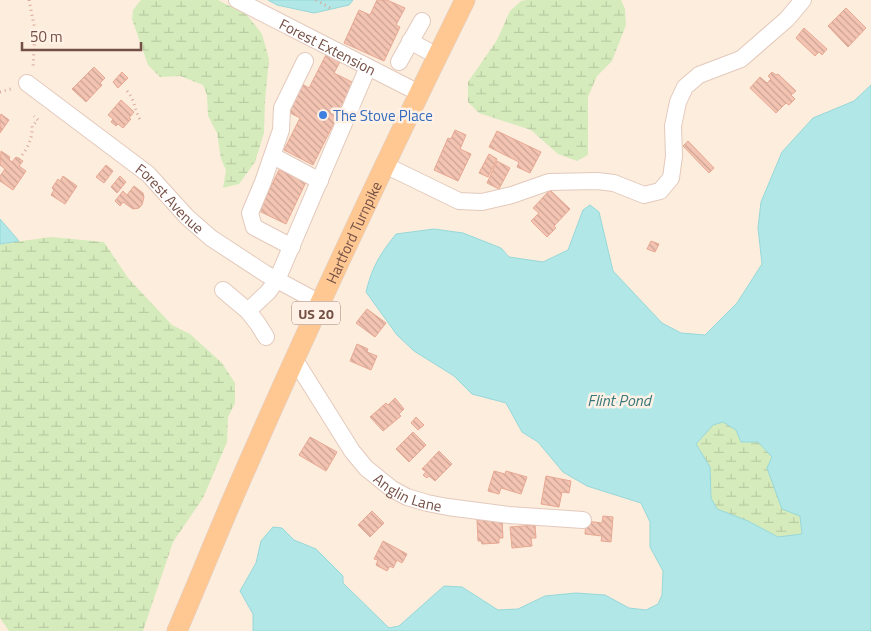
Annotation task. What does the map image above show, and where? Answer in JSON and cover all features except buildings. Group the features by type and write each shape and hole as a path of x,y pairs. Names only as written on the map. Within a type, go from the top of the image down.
{"main road":[{"name":"Hartford Turnpike","path":"177,631 320,303 384,165 465,0"}],"street":[{"name":"Forest Extension","path":"237,0 419,93"},
{"path":"384,165 458,201 482,202 512,195 550,182 589,181 614,183 644,195 660,191 671,178 674,156 673,126 678,102 685,87 700,75 741,58 787,19 804,0"},
{"path":"399,62 422,21"},
{"path":"410,41 437,56"},
{"path":"292,247 254,228 250,213 282,130 282,108 305,60"},
{"path":"248,311 268,292 277,280 368,67"},
{"name":"Forest Avenue","path":"27,83 148,174 180,210 204,233 240,258 320,303"},
{"path":"272,156 320,182"},
{"path":"223,290 248,311 266,337"},
{"name":"Anglin Lane","path":"295,360 352,451 366,468 392,489 407,497 448,507 509,515 583,520"}],"path":[{"path":"27,83 33,77 32,58 35,30 28,0"},
{"path":"316,0 332,9"},
{"path":"127,91 132,96 136,106 136,114 141,121"},
{"path":"19,159 32,138 32,126 38,120 34,116"}],"green space":[{"path":"141,0 218,0 247,15 262,34 269,59 264,133 255,162 239,184 223,188 226,170 221,159 217,133 208,116 207,95 203,85 180,76 160,77 148,65 132,19 133,10"},
{"path":"621,0 625,9 626,25 612,61 597,76 588,97 588,155 577,161 558,154 531,130 479,113 468,102 468,82 497,40 510,11 521,1"},
{"path":"51,237 104,242 128,278 172,325 190,334 222,363 235,383 235,403 228,417 227,442 203,498 173,542 143,631 9,631 0,618 0,244"},
{"path":"723,422 736,430 741,442 758,442 772,457 800,516 802,534 778,537 748,521 717,509 711,498 710,467 696,444 713,425"}],"water":[{"path":"268,0 353,0 349,5 314,13 277,5"},
{"name":"Flint Pond","path":"871,85 871,631 253,631 253,614 240,591 256,563 261,541 273,527 282,528 294,540 316,549 343,576 343,583 389,628 399,626 444,586 462,587 498,610 518,609 545,596 576,593 605,595 629,608 646,610 658,604 662,595 663,571 650,547 650,522 641,503 587,486 563,472 538,442 522,432 506,403 472,394 454,376 414,351 397,335 366,292 371,275 381,255 396,234 434,229 463,233 501,248 509,257 543,262 568,250 583,210 590,205 599,212 613,271 662,323 681,333 705,335 737,303 762,264 758,228 761,202 782,152 813,118 854,101","holes":["723,422 736,430 741,442 758,442 772,457 767,468 782,509 800,516 802,534 778,537 748,521 717,509 711,498 710,467 696,444 713,425"]},
{"path":"0,219 19,241 0,244"}],"place":[{"name":"The Stove Place","path":"323,115"}]}
